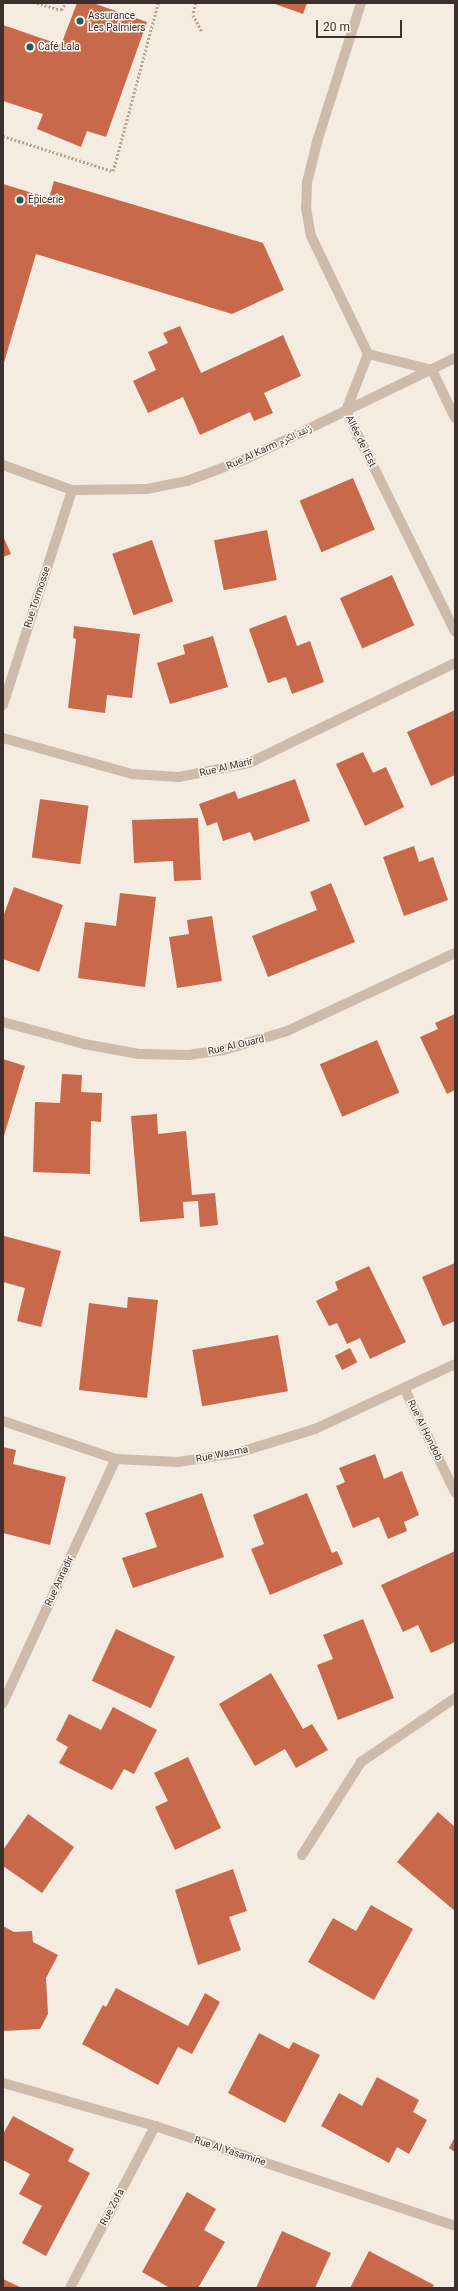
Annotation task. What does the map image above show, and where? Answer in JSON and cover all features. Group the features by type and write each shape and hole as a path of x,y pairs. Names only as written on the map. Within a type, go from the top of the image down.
{"street":[{"path":"361,3 317,142 307,183 306,208 312,236 368,354 432,370 455,418"},
{"name":"Allée de l'Est","path":"368,354 346,410 455,632"},
{"name":"Rue Al Karm زنقة الكرم","path":"3,465 72,490 147,489 187,481 246,460 455,358"},
{"name":"Rue Tormosse","path":"3,705 72,490"},
{"name":"Rue Al Marir","path":"3,738 132,774 193,775 249,763 283,749 455,663"},
{"name":"Rue Al Ouard","path":"3,1022 84,1044 139,1054 188,1055 224,1050 287,1031 455,953"},
{"name":"Rue Wasma","path":"3,1421 116,1459 178,1462 237,1453 315,1429 405,1390 455,1364"},
{"name":"Rue Al Hondob","path":"405,1390 455,1492"},
{"name":"Rue Annadir","path":"3,1703 116,1459"},
{"path":"302,1855 361,1762 455,1698"},
{"name":"Rue Al Yasamine","path":"3,2083 154,2126 455,2226"},
{"name":"Rue Zofa","path":"70,2288 154,2126"}],"path":[{"path":"37,3 61,10 65,3"},
{"path":"3,136 113,171 158,3"},
{"path":"196,3 193,14 202,31"}],"building":[{"path":"77,3 93,3 147,22 106,137 87,131 81,147 37,129 43,114 3,101 3,25 61,45"},
{"path":"272,3 307,3 303,14"},
{"path":"54,181 263,243 284,290 232,314 36,254 3,366 3,184 49,198"},
{"path":"180,326 201,373 283,335 301,376 264,393 273,413 254,421 250,412 200,435 183,397 148,413 133,381 156,370 148,352 168,343 163,333"},
{"path":"353,478 375,530 321,552 300,501"},
{"path":"267,530 277,580 224,590 214,540"},
{"path":"3,536 11,554 3,557"},
{"path":"152,540 173,601 133,615 112,554"},
{"path":"392,575 414,625 362,648 340,598"},
{"path":"286,615 297,646 310,641 324,682 292,694 286,677 268,683 249,629"},
{"path":"74,626 140,634 132,698 107,695 105,713 68,708 76,639 73,638"},
{"path":"213,636 228,687 170,704 157,663 185,654 183,645"},
{"path":"455,710 455,775 431,786 407,732"},
{"path":"363,752 373,773 386,767 404,807 365,826 336,764"},
{"path":"295,779 310,821 254,841 250,832 223,841 217,822 207,826 199,804 235,791 238,799"},
{"path":"40,799 89,806 80,864 32,857"},
{"path":"198,818 201,880 174,881 173,861 134,863 132,820"},
{"path":"414,846 419,862 433,857 448,900 404,916 383,857"},
{"path":"331,883 355,942 268,977 252,936 317,910 310,892"},
{"path":"14,887 63,905 39,972 3,959 3,917"},
{"path":"120,893 156,897 145,987 78,978 85,922 116,926"},
{"path":"212,916 222,981 177,988 169,937 189,934 187,920"},
{"path":"455,1014 455,1090 447,1094 420,1037 438,1029 435,1023"},
{"path":"377,1040 399,1092 342,1117 320,1064"},
{"path":"3,1059 25,1066 3,1139"},
{"path":"62,1074 82,1075 81,1092 102,1093 101,1122 91,1121 90,1174 33,1172 35,1102 60,1103"},
{"path":"157,1114 158,1134 186,1131 192,1195 215,1193 218,1225 200,1227 198,1201 183,1202 184,1218 140,1222 131,1116"},
{"path":"4,1236 61,1251 41,1327 17,1321 25,1288 3,1282"},
{"path":"455,1263 455,1321 443,1326 422,1277"},
{"path":"369,1266 406,1342 370,1359 360,1338 347,1344 337,1323 329,1326 316,1301 338,1290 335,1282"},
{"path":"128,1297 158,1300 147,1398 79,1390 89,1303 127,1308"},
{"path":"278,1335 288,1391 202,1406 192,1350"},
{"path":"350,1348 357,1362 342,1370 335,1356"},
{"path":"3,1447 16,1450 13,1464 66,1477 50,1545 3,1533"},
{"path":"375,1454 384,1479 402,1471 419,1515 404,1522 407,1531 388,1539 379,1517 353,1528 336,1486 345,1482 339,1468"},
{"path":"202,1493 224,1557 133,1588 122,1558 157,1547 145,1513"},
{"path":"307,1493 332,1553 337,1551 343,1564 270,1595 251,1549 264,1544 253,1515"},
{"path":"455,1551 455,1642 431,1653 418,1625 403,1632 381,1585"},
{"path":"363,1619 394,1698 338,1720 317,1665 333,1659 323,1635"},
{"path":"116,1629 175,1656 151,1708 92,1681"},
{"path":"271,1673 303,1729 312,1724 328,1750 296,1768 285,1749 255,1766 219,1704"},
{"path":"113,1707 157,1730 134,1774 124,1769 112,1790 59,1763 68,1747 56,1740 69,1714 101,1730"},
{"path":"188,1757 221,1828 175,1850 155,1807 168,1801 154,1773"},
{"path":"438,1812 455,1827 455,1911 397,1862"},
{"path":"28,1814 74,1847 42,1893 3,1866 3,1850"},
{"path":"233,1869 247,1911 229,1917 241,1950 198,1965 175,1890"},
{"path":"371,1905 413,1929 374,2000 308,1962 333,1918 356,1931"},
{"path":"3,1926 14,1932 32,1931 33,1942 58,1955 46,1978 48,2014 40,2029 3,2031"},
{"path":"116,1988 188,2026 205,1993 220,2002 192,2054 178,2047 158,2085 82,2044 103,2005 106,2007"},
{"path":"259,2033 289,2049 293,2042 320,2055 285,2123 228,2093"},
{"path":"377,2077 419,2100 413,2112 427,2120 409,2154 397,2147 389,2163 321,2126 339,2093 362,2106"},
{"path":"13,2116 74,2149 68,2161 90,2173 46,2256 22,2243 42,2206 19,2194 30,2174 3,2160 3,2134"},
{"path":"455,2137 455,2152 449,2148"},
{"path":"187,2192 216,2209 204,2230 225,2242 198,2288 170,2288 142,2272"},
{"path":"282,2231 331,2253 315,2288 256,2288"},
{"path":"369,2251 434,2285 432,2288 350,2288"},
{"path":"3,2279 22,2288 3,2288"}],"place":[{"name":"Assurance Les Palmiers","path":"80,21"},
{"name":"Café Lala","path":"30,47"},
{"name":"Épicerie","path":"20,200"}]}
